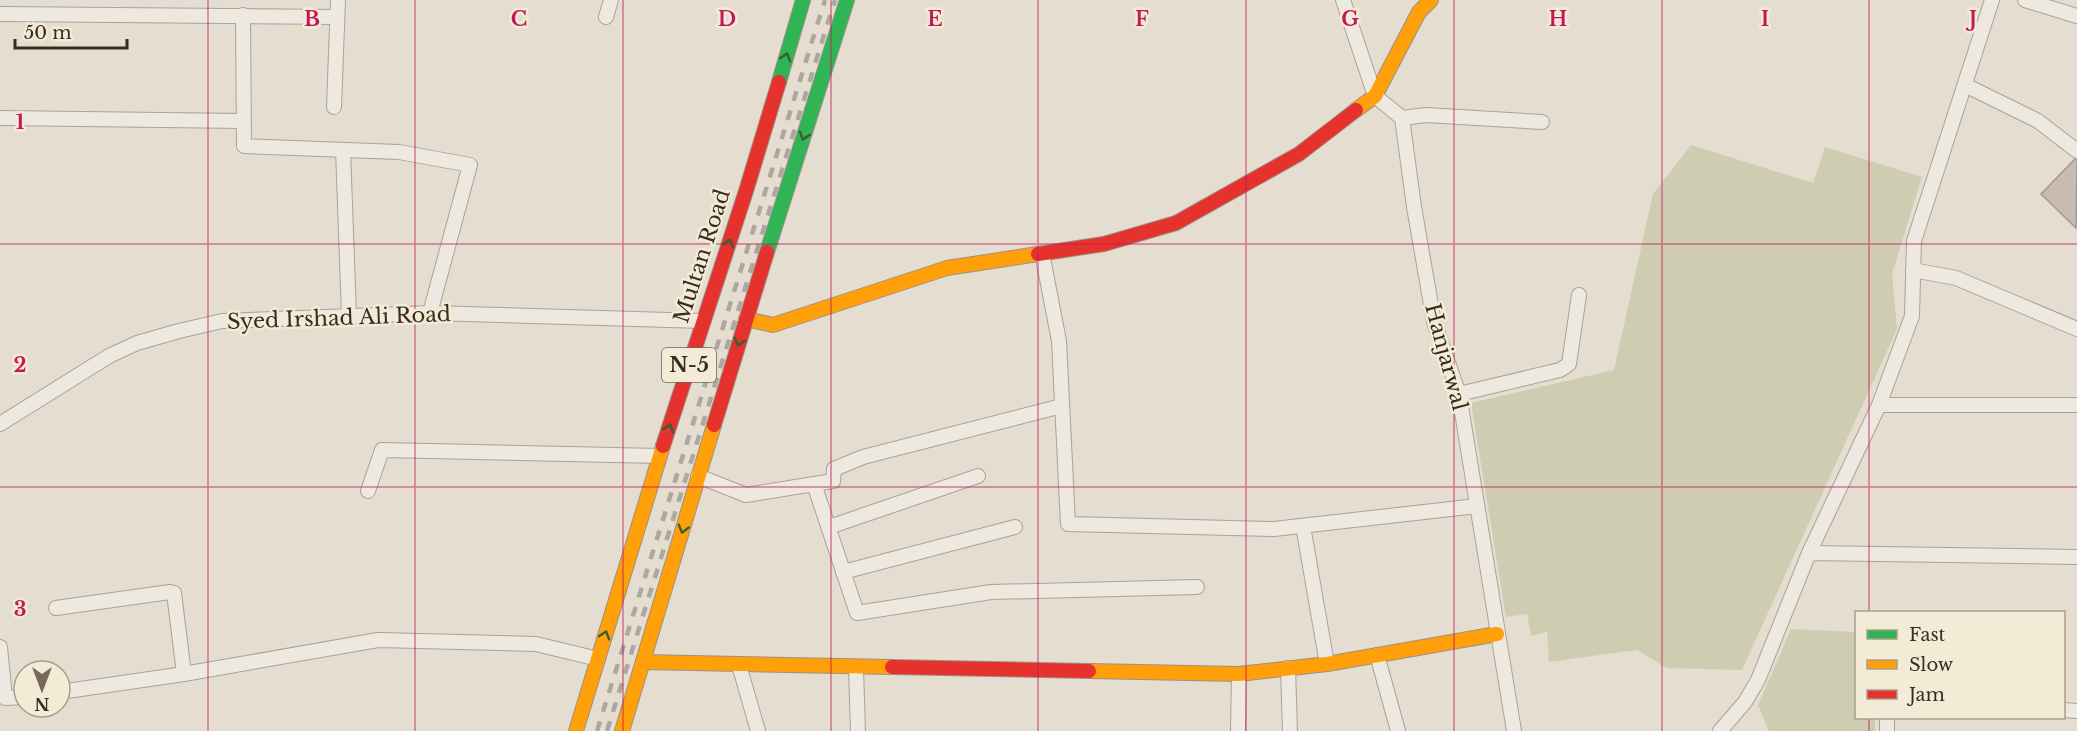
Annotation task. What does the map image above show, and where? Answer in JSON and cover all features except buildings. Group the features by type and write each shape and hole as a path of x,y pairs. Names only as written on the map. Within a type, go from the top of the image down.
{"street":[{"path":"334,107 338,0"},
{"path":"606,17 611,0"},
{"name":"Multan Road","path":"576,731 703,321 750,192 803,0"},
{"name":"N-5","path":"622,731 746,320 778,201 847,0"},
{"path":"1343,0 1375,96 1402,118 1426,115 1542,122"},
{"path":"746,320 773,325 947,268 1104,244 1176,223 1299,154 1375,96 1419,12 1431,0"},
{"path":"1720,731 1745,702 1758,680 1809,553 1879,405 1912,316 1914,241 1992,0"},
{"path":"2025,0 2077,16"},
{"path":"0,14 338,17"},
{"path":"243,15 244,146 399,152 470,165 430,313"},
{"path":"1965,85 2038,121 2077,151"},
{"path":"0,118 243,121"},
{"name":"Hanjarwal","path":"1402,118 1414,207 1434,322 1459,394 1514,731"},
{"path":"344,150 350,315"},
{"path":"1042,253 1059,341 1068,524 1274,529 1477,506"},
{"path":"1913,270 1956,278 2077,329"},
{"path":"1459,394 1560,370 1569,364 1579,295"},
{"name":"Syed Irshad Ali Road","path":"0,424 109,356 137,343 222,321 430,313 703,321"},
{"path":"1879,405 2077,405"},
{"path":"698,476 746,495 833,481 834,469 863,456 1062,406"},
{"path":"368,491 382,450 660,456"},
{"path":"829,526 978,476"},
{"path":"814,484 857,613 991,592 1197,587"},
{"path":"1303,526 1327,664"},
{"path":"843,572 1015,527"},
{"path":"1809,553 2077,557"},
{"path":"56,608 174,593 184,674"},
{"path":"644,662 1239,674 1327,664 1497,634"},
{"path":"72,690 184,674 378,640 536,644 598,659"},
{"path":"0,647 5,698 12,698"},
{"path":"1377,655 1398,731"},
{"path":"739,665 758,731"},
{"path":"856,668 858,731"},
{"path":"1288,668 1290,731"},
{"path":"1238,731 1239,674"}],"shaded area":[{"path":"1691,145 1813,183 1825,147 1922,177 1892,274 1897,329 1742,670 1667,668 1637,650 1549,662 1547,632 1531,636 1527,614 1506,617 1471,403 1614,370 1653,194"},
{"path":"1791,629 1855,632 1855,719 1875,719 1875,731 1769,731 1758,705"}],"railway":[{"path":"597,731 825,0"},
{"path":"607,731 835,0"}],"traffic: fast":[{"path":"779,82 803,0"},
{"path":"767,252 847,0"}],"traffic: slow":[{"path":"1356,110 1375,96 1419,12 1431,0"},
{"path":"746,319 773,325 947,268 1038,254"},
{"path":"622,731 714,425"},
{"path":"576,731 663,446"},
{"path":"1089,671 1239,674 1327,664 1497,634"},
{"path":"644,662 892,667"}],"traffic: jam":[{"path":"663,446 779,82"},
{"path":"1038,254 1104,244 1176,223 1299,154 1356,110"},
{"path":"714,425 767,252"},
{"path":"892,667 1089,671"}]}
